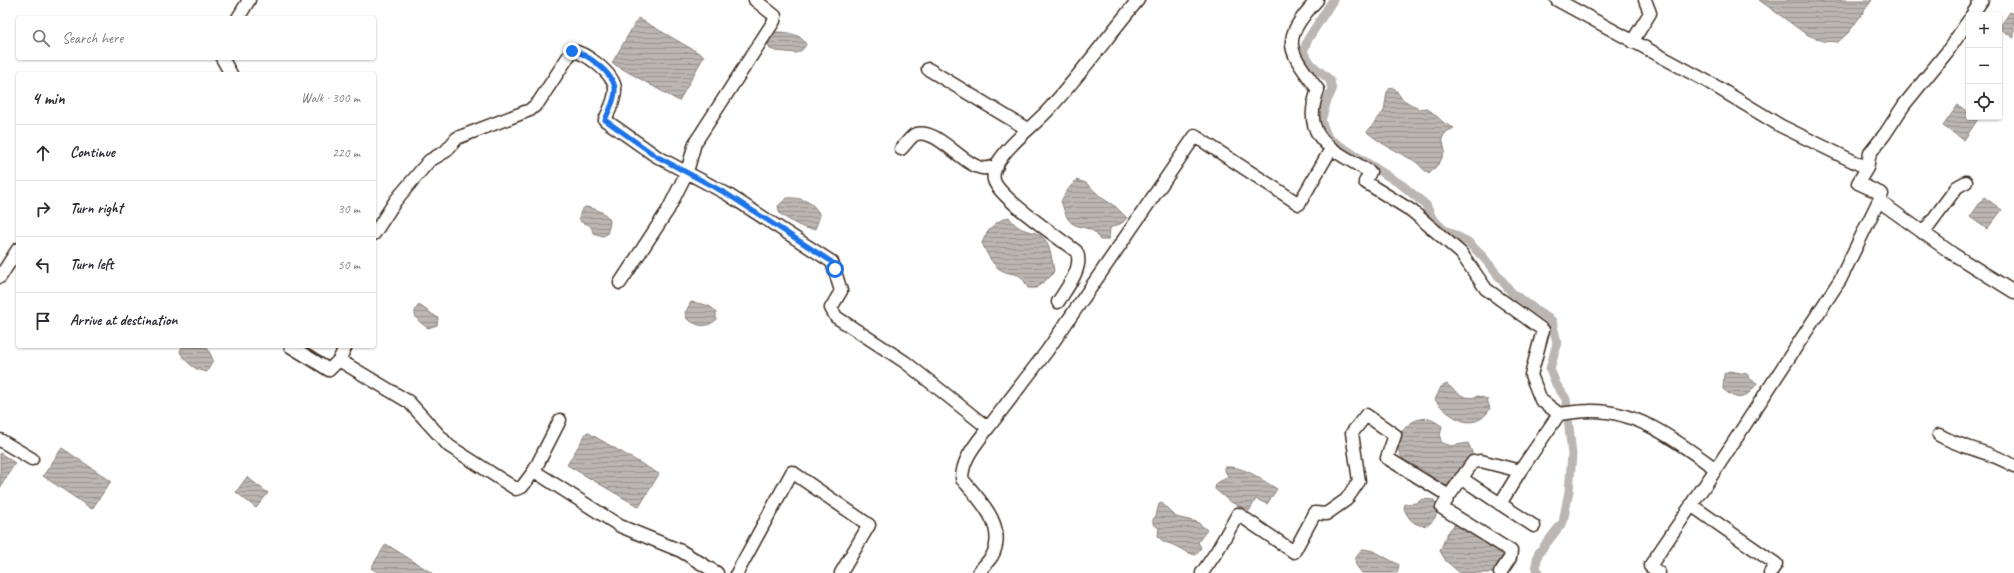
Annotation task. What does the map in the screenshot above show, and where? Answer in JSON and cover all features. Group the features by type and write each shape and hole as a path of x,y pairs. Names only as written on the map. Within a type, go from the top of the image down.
{"street":[{"path":"239,16 249,0"},
{"path":"620,283 668,210 687,172 695,143 774,21 775,16 755,0"},
{"path":"1058,302 1079,265 1079,256 1076,251 1009,200 994,180 997,166 1013,143 1050,109 1138,0"},
{"path":"1317,0 1295,28 1291,42 1297,62 1318,90 1312,104 1312,125 1320,139 1331,149 1370,172 1365,182 1412,211 1461,253 1486,289 1543,330 1532,375 1541,400 1548,408 1559,414 1591,410 1625,415 1662,432 1716,469"},
{"path":"1557,0 1710,83 1781,126 1867,168"},
{"path":"1632,42 1650,13 1645,0"},
{"path":"1974,12 1982,0"},
{"path":"1659,573 1650,566 1716,469 1840,280 1882,194 1858,183 1867,168 1870,153 1885,134 1904,105 1947,52 1966,24"},
{"path":"376,231 396,200 429,161 446,151 457,138 530,110 538,103 572,51 579,51 594,61 608,74 615,86 614,97 605,120 656,156 727,194 832,262 841,291 831,308 836,317 904,362 988,428"},
{"path":"223,60 230,72"},
{"path":"928,70 1028,129"},
{"path":"901,149 915,135 926,134 941,142 969,163 982,168 997,166"},
{"path":"978,573 992,556 996,542 996,528 982,503 962,479 962,470 966,460 988,428 1047,351 1195,136 1300,204 1331,149"},
{"path":"1923,233 1958,187 1966,182"},
{"path":"1879,201 1952,254 2014,292"},
{"path":"0,277 16,253"},
{"path":"293,348 328,370 339,360 345,348"},
{"path":"339,360 409,402 449,446 516,489 522,487 534,471 560,420"},
{"path":"1500,504 1520,471 1527,463 1559,414"},
{"path":"1202,573 1217,551 1238,514 1294,552 1315,513 1326,514 1346,500 1359,481 1352,433 1366,415 1395,435 1387,458 1449,496"},
{"path":"1939,435 1953,444 2002,458 2014,466"},
{"path":"0,440 32,459"},
{"path":"1500,573 1510,558 1511,550 1442,508 1470,465 1476,461 1520,471"},
{"path":"534,471 620,526 680,551 718,573"},
{"path":"737,573 792,472 869,525 841,573"},
{"path":"1461,478 1534,526"},
{"path":"1691,505 1701,489"},
{"path":"1691,505 1776,564 1770,573"}],"shaded area":[{"path":"1759,0 1872,0 1849,32 1838,42 1823,41 1806,34"},
{"path":"2010,12 2014,15 2014,38 2002,30 2002,24"},
{"path":"638,18 704,56 679,101 612,63"},
{"path":"785,32 798,36 806,45 802,50 796,53 770,49 767,40 773,33"},
{"path":"1391,87 1395,89 1402,99 1419,109 1425,108 1444,123 1454,128 1446,132 1442,138 1445,151 1440,162 1429,174 1415,161 1383,144 1367,132 1384,111 1387,92"},
{"path":"1958,105 1966,111 1966,120 1977,120 1964,140 1943,126"},
{"path":"1076,180 1086,183 1102,198 1116,207 1127,218 1122,223 1110,228 1109,238 1107,240 1100,240 1097,234 1093,231 1076,225 1068,219 1061,201"},
{"path":"1984,197 2002,210 1987,229 1970,217"},
{"path":"787,198 797,198 807,201 815,207 820,216 815,229 802,227 780,214 778,206"},
{"path":"585,207 599,211 609,218 610,223 607,234 603,236 593,233 592,228 589,225 581,222 580,214"},
{"path":"1009,217 1014,223 1024,230 1041,236 1049,247 1054,271 1051,276 1036,288 1028,288 1020,276 999,269 990,259 982,243 986,234 992,227"},
{"path":"691,302 705,305 714,309 716,312 716,320 708,325 702,326 687,319 685,313"},
{"path":"419,305 438,318 437,325 428,328 416,318 415,312"},
{"path":"181,348 207,348 213,360 207,372 198,370 185,359 180,352"},
{"path":"1729,371 1747,374 1750,379 1757,383 1746,396 1734,396 1723,389 1724,374"},
{"path":"1447,384 1465,397 1469,398 1478,396 1487,399 1490,409 1484,417 1477,421 1470,422 1462,421 1448,413 1435,400 1441,387"},
{"path":"1429,418 1442,426 1440,436 1441,442 1451,446 1468,443 1472,452 1470,459 1451,485 1436,483 1427,473 1406,462 1400,455 1398,449 1398,443 1402,431 1406,427 1420,419"},
{"path":"587,432 659,474 639,507 567,465"},
{"path":"62,448 111,481 92,509 43,476"},
{"path":"0,453 15,463 0,488"},
{"path":"1225,467 1232,467 1246,471 1277,489 1267,504 1256,499 1249,511 1229,501 1215,489 1216,483 1228,476 1225,471"},
{"path":"247,477 268,493 256,508 236,492"},
{"path":"1422,499 1434,500 1438,507 1436,515 1432,521 1428,525 1422,526 1412,521 1404,508 1405,504 1417,503"},
{"path":"1162,503 1176,517 1197,522 1207,530 1198,542 1201,548 1195,555 1163,542 1158,536 1159,528 1153,524 1153,519 1156,516 1159,504"},
{"path":"1454,525 1464,526 1506,555 1496,573 1460,573 1446,561 1440,551 1447,534"},
{"path":"386,544 432,573 379,573 371,568"},
{"path":"1364,549 1374,551 1399,565 1397,573 1362,573 1356,565 1355,559"}],"waterway":[{"path":"1333,0 1308,39 1303,52 1312,65 1330,80 1332,90 1326,103 1321,121 1328,138 1402,185 1426,205 1432,218 1443,229 1468,242 1484,258 1512,293 1552,321 1557,343 1550,369 1556,384 1566,399 1572,455 1569,491 1563,522 1538,554 1536,565 1538,573"}],"route":[{"path":"572,51 579,51 594,61 608,74 615,86 614,97 605,120 656,156 727,194 832,262 835,269"}]}
